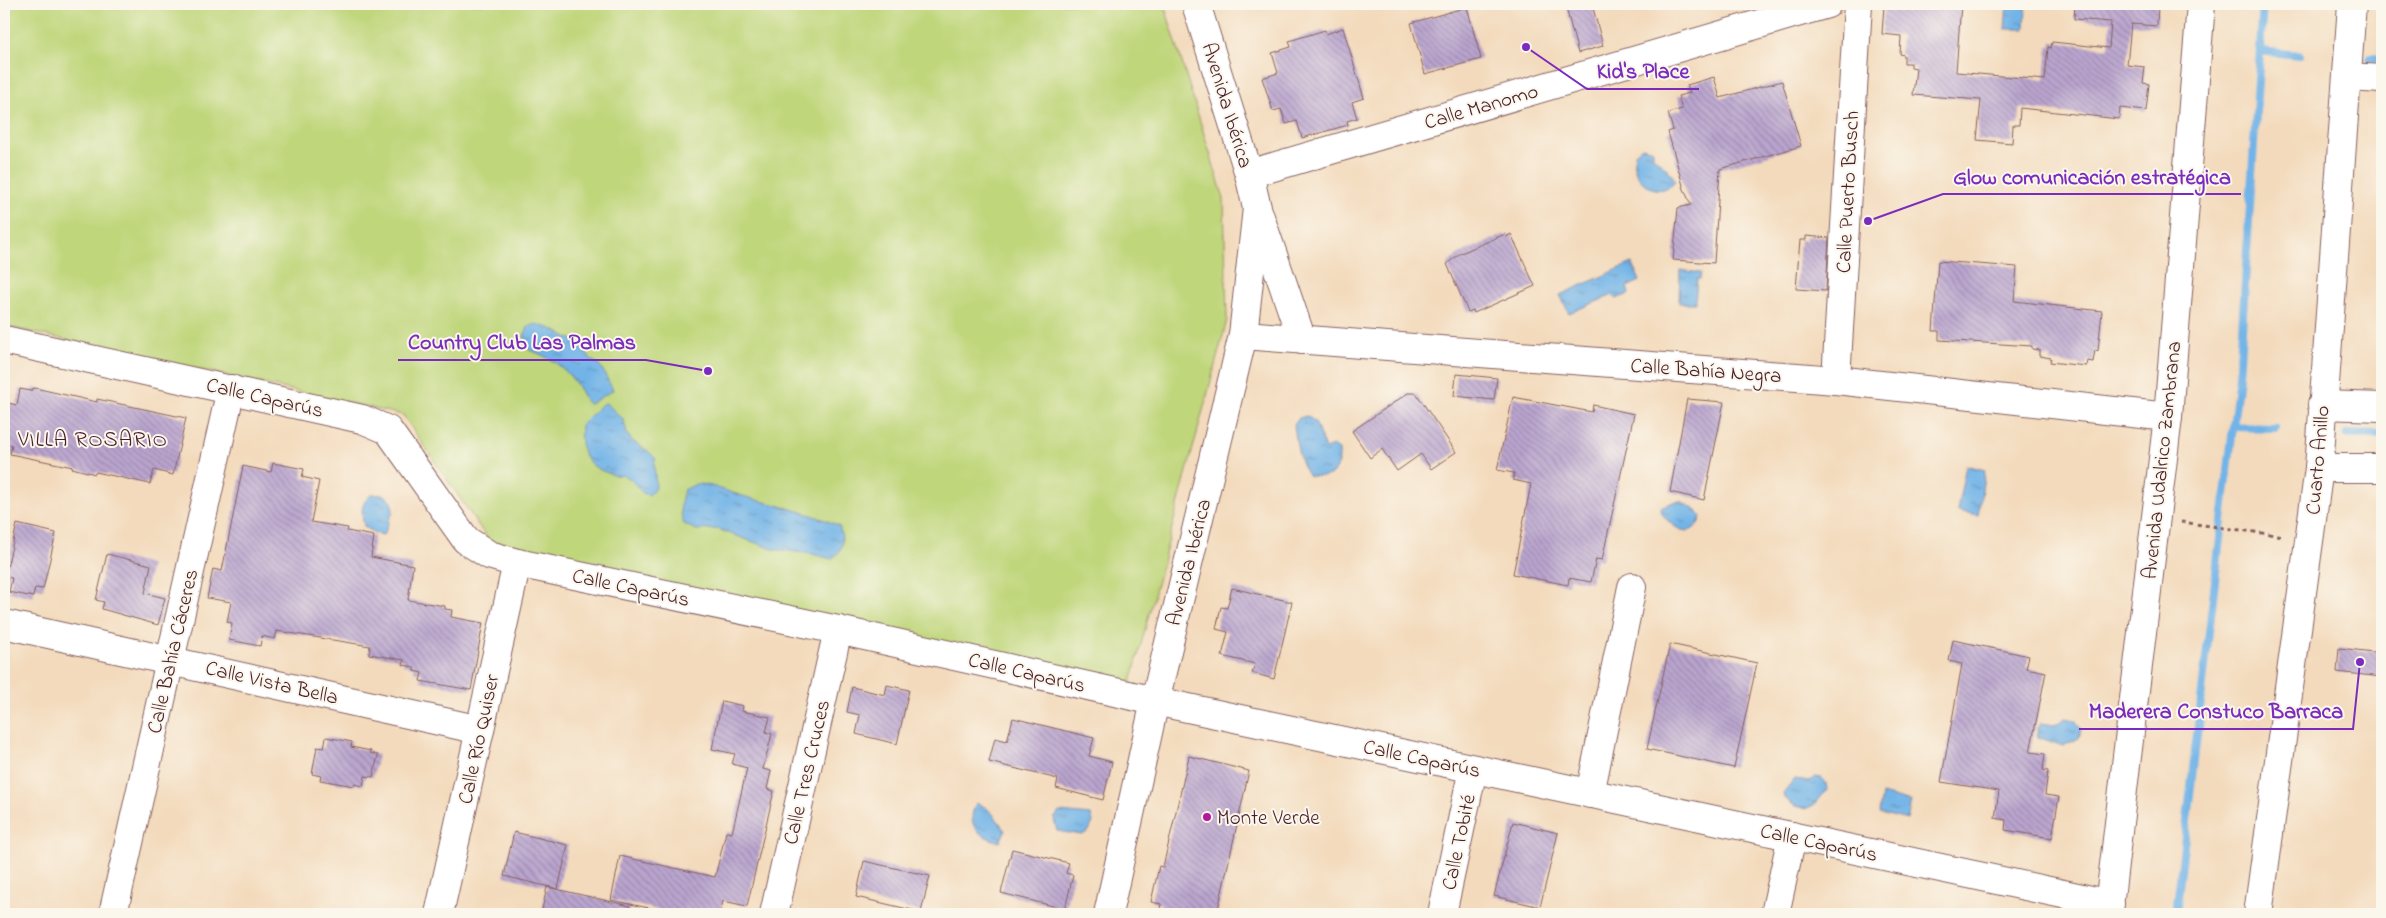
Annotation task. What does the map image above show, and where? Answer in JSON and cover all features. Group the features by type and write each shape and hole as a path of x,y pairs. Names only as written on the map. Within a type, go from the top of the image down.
{"main road":[{"name":"Avenida Ibérica","path":"1196,4 1249,174 1257,208 1302,340"},
{"name":"Calle Manomo","path":"1249,174 1827,4"},
{"name":"Calle Puerto Busch","path":"1836,380 1858,4"},
{"name":"Avenida Udalrico Zambrana","path":"2109,909 2168,417 2201,4"},
{"name":"Cuarto Anillo","path":"2258,914 2319,468 2352,4"},
{"path":"2347,78 2382,79"},
{"name":"Avenida Ibérica","path":"1108,914 1155,701 1243,335 1257,208"},
{"name":"Calle Bahía Negra","path":"1243,335 1836,380 2168,417"},
{"name":"Calle Caparús","path":"4,340 231,388 362,419 388,430 466,540 489,555 517,563 838,630 1155,701 1792,836 2109,909"},
{"name":"Calle Bahía Cáceres","path":"113,914 231,388"},
{"path":"2322,405 2382,407"},
{"path":"2319,468 2382,468"},
{"name":"Calle Río Quiser","path":"439,914 517,563"},
{"path":"1590,794 1632,587"},
{"name":"Calle Vista Bella","path":"4,624 170,659 480,730"},
{"name":"Calle Tres Cruces","path":"774,914 838,630"},
{"name":"Calle Tobité","path":"1442,914 1473,769"},
{"path":"1775,914 1792,836"}],"path":[{"path":"2200,525 2264,533"}],"green space":[{"path":"4,4 1164,4 1224,199 1227,320 1130,686 494,548 403,415 4,326"}],"water":[{"path":"2007,4 2026,4 2025,29 2005,29"},
{"path":"1642,147 1653,150 1653,157 1670,173 1675,180 1670,186 1664,189 1651,188 1640,179 1634,162 1635,153"},
{"path":"1632,263 1640,281 1627,287 1629,294 1616,299 1613,295 1569,313 1560,295"},
{"path":"1680,270 1701,273 1700,279 1697,279 1695,303 1679,303"},
{"path":"536,324 550,328 575,341 601,367 613,390 590,404 586,402 576,384 564,369 548,358 529,350 524,336 528,327"},
{"path":"606,403 624,420 627,434 632,441 648,451 656,459 654,464 656,488 649,495 640,491 629,478 613,475 595,467 589,462 582,450 581,425 602,404"},
{"path":"1307,416 1315,422 1325,449 1333,446 1339,450 1336,470 1329,475 1309,476 1302,464 1294,425 1299,418"},
{"path":"1966,465 1985,470 1978,515 1957,511"},
{"path":"696,484 712,486 827,520 839,526 842,536 841,548 832,559 812,554 773,549 717,529 696,530 684,524 681,507 684,490"},
{"path":"372,494 385,495 392,502 393,513 383,535 374,533 364,526 362,508 365,501"},
{"path":"1681,501 1697,511 1701,517 1692,530 1680,530 1659,509 1673,502"},
{"path":"2065,718 2075,720 2081,729 2079,738 2063,746 2038,737 2037,728 2041,723 2055,725"},
{"path":"1815,777 1822,778 1826,783 1827,790 1815,804 1806,809 1795,806 1784,798 1783,794 1795,779 1810,781"},
{"path":"1882,794 1911,802 1907,820 1879,813"},
{"path":"976,803 989,810 1005,831 1000,842 986,837 976,829 972,818"},
{"path":"1059,812 1091,815 1093,822 1089,831 1082,835 1057,831 1054,819"}],"building":[{"path":"1565,4 1592,4 1603,46 1578,53"},
{"path":"1924,4 1961,4 1956,72 2045,80 2048,47 2051,48 2052,42 2109,48 2111,22 2074,19 2075,4 2158,4 2157,26 2131,24 2127,65 2145,67 2143,83 2149,84 2146,111 2120,108 2119,119 2020,108 2019,125 2013,125 2012,143 1977,140 1981,100 1913,95 1916,68 1911,67 1911,63 1904,63 1904,55 1900,54 1901,36 1882,34 1884,5 1924,8"},
{"path":"1467,7 1481,59 1425,74 1411,23"},
{"path":"1343,28 1364,98 1352,102 1357,118 1347,121 1348,125 1302,138 1297,121 1286,124 1281,109 1273,111 1262,78 1278,73 1272,53 1291,47 1289,41 1325,30 1326,34"},
{"path":"1714,77 1720,98 1782,81 1801,146 1720,169 1714,263 1673,260 1678,208 1691,205 1684,189 1668,132 1673,130 1668,113 1682,109 1678,96 1690,93 1687,85"},
{"path":"1505,234 1506,237 1511,234 1535,286 1474,313 1473,310 1468,312 1447,264 1459,254"},
{"path":"1806,236 1829,238 1826,291 1796,289 1800,240 1806,240"},
{"path":"1938,261 2017,267 2014,301 2102,311 2098,351 2095,350 2093,362 2087,361 2086,366 2050,362 2051,358 2039,356 2039,350 2032,349 2032,346 1939,340 1939,331 1933,331"},
{"path":"1456,374 1497,378 1494,400 1454,396"},
{"path":"35,388 97,402 97,399 186,418 173,475 154,470 150,484 96,472 95,474 73,467 10,454 12,445 4,443 4,423 8,403 17,405 20,389 31,391"},
{"path":"1408,393 1416,393 1456,452 1431,469 1421,454 1397,471 1382,449 1370,458 1352,431"},
{"path":"1513,397 1592,412 1593,405 1634,414 1602,560 1596,559 1591,582 1569,578 1568,585 1513,574 1531,484 1513,480 1514,473 1497,470"},
{"path":"1687,399 1724,402 1704,500 1670,492"},
{"path":"273,463 304,469 302,477 319,481 311,522 348,528 347,531 374,536 371,557 413,565 408,600 445,606 445,609 452,610 451,617 483,623 471,690 420,681 422,673 414,671 414,667 403,665 404,660 369,654 370,646 277,631 275,639 262,636 260,646 229,640 232,623 227,622 231,602 207,598 213,569 222,571 243,466 271,472"},
{"path":"17,524 56,533 43,589 35,588 33,597 9,592 12,578 5,577"},
{"path":"107,554 151,565 145,593 165,598 158,625 102,609 104,602 96,600"},
{"path":"1232,588 1292,602 1274,679 1252,673 1255,664 1222,656 1228,632 1216,629 1221,607 1227,608"},
{"path":"1953,640 2029,656 2026,668 2046,672 2030,752 2045,754 2043,770 2048,771 2045,795 2059,797 2052,838 2005,830 2006,820 1995,818 1999,791 1941,782 1962,664 1949,661"},
{"path":"1670,644 1757,663 1734,768 1647,749"},
{"path":"2339,648 2382,653 2382,677 2337,672"},
{"path":"887,685 909,690 897,744 856,734 860,715 847,712 852,687 885,695"},
{"path":"722,701 743,706 742,711 770,717 766,732 772,734 763,769 771,771 767,789 774,791 747,906 723,901 720,914 678,914 611,900 620,856 715,877 726,832 732,833 747,768 732,764 735,754 712,749"},
{"path":"1013,718 1094,738 1089,756 1112,762 1103,800 1056,788 1058,779 989,762 995,738 1007,741"},
{"path":"326,737 352,742 351,747 371,751 370,753 378,755 373,777 365,776 363,786 355,784 354,786 320,780 321,776 312,774 317,747 324,748"},
{"name":"Monte Verde","path":"1189,756 1249,771 1217,914 1159,914 1161,904 1151,902 1159,866 1163,867"},
{"path":"1513,822 1558,833 1540,907 1494,896"},
{"path":"514,832 568,845 558,889 504,876"},
{"path":"1012,849 1069,863 1066,873 1073,875 1065,909 1001,893"},
{"path":"864,861 930,876 921,912 856,897"},
{"path":"547,887 630,906 629,914 541,914"}],"waterway":[{"path":"2176,914 2239,376 2263,4"},
{"path":"2260,51 2299,55"},
{"path":"2370,58 2382,59"},
{"path":"2233,427 2275,428"},
{"path":"2347,434 2382,435"}],"place":[{"name":"Kid's Place","path":"1526,47"},
{"name":"Glow comunicación estratégica","path":"1868,221"},
{"name":"Country Club Las Palmas","path":"708,371"},
{"name":"Maderera Constuco Barraca","path":"2360,662"},
{"name":"Monte Verde","path":"1207,817"}],"district":[{"name":"VILLA ROSARIO","path":"93,438"}]}
